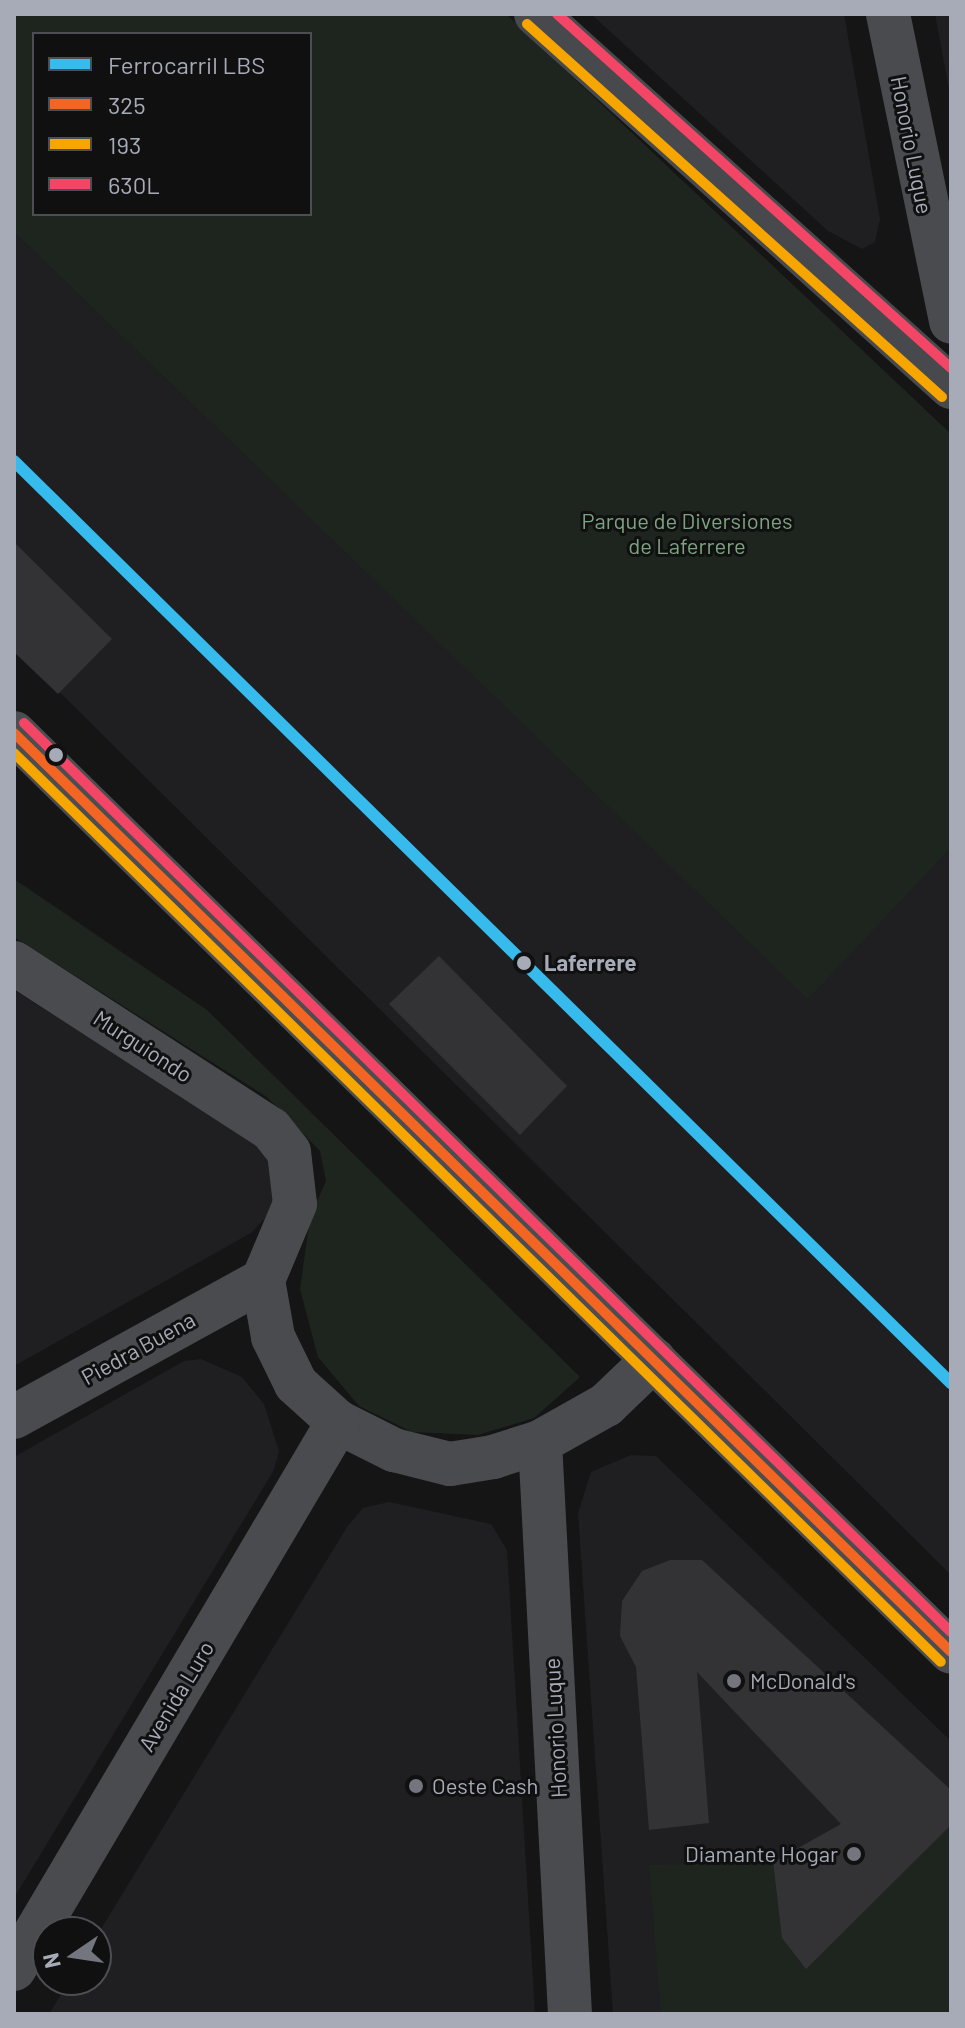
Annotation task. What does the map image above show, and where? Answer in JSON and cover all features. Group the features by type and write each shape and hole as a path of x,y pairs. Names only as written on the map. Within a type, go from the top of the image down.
{"main road":[{"path":"536,14 951,387"},
{"path":"14,733 951,1652"}],"street":[{"name":"Honorio Luque","path":"888,14 951,322"},
{"name":"Murguiondo","path":"14,963 271,1129 289,1152 295,1204 263,1280"},
{"path":"263,1280 273,1337 296,1384 338,1422 394,1450 450,1464 540,1442 606,1405 654,1359"},
{"name":"Piedra Buena","path":"14,1417 263,1280"},
{"name":"Avenida Luro","path":"14,1969 338,1422"},
{"name":"Honorio Luque","path":"540,1442 570,2014"}],"shaded area":[{"path":"591,14 844,14 880,219 875,242 862,249 828,231"},
{"path":"935,14 951,14 951,100"},
{"path":"14,232 808,998 951,848 951,1575 14,647"},
{"path":"14,990 270,1152 274,1209 251,1233 14,1366"},
{"path":"201,1359 242,1377 264,1404 279,1451 274,1470 14,1898 14,1457 184,1361"},
{"path":"631,1455 656,1456 951,1741 951,2014 613,2014 578,1513 591,1472"},
{"path":"389,1502 491,1524 507,1550 535,2014 49,2014 60,1996 112,1996 112,1916 109,1916 347,1527 363,1508"}],"green space":[{"name":"Parque de Diversiones de Laferrere","path":"14,14 506,14 951,434 951,848 808,999 14,232"},
{"path":"14,879 207,1010 580,1377 534,1418 478,1435 412,1432 359,1406 318,1357 300,1289 310,1218 326,1181 320,1151 267,1097 14,937"},
{"path":"951,1825 951,2014 661,2014 649,1865 773,1862 782,1938 806,1968"}],"building":[{"path":"14,542 112,639 58,694 14,652"},
{"path":"439,956 567,1086 520,1135 389,1004"},
{"path":"670,1560 702,1560 951,1790 951,1825 806,1969 782,1938 773,1862 841,1824 697,1672 709,1823 649,1830 636,1667 620,1636 622,1601 642,1571"}],"rail line":[{"name":"LBS","path":"14,461 951,1383"}],"transit line":[{"name":"630L","path":"557,14 951,368"},
{"name":"193","path":"527,24 942,397"},
{"name":"630L","path":"24,723 951,1632"},
{"name":"325","path":"14,733 951,1652"},
{"name":"193","path":"14,753 941,1662"}],"place":[{"name":"Laferrere","path":"524,963"},
{"name":"McDonald's","path":"734,1681"},
{"name":"Oeste Cash","path":"416,1786"},
{"name":"Diamante Hogar","path":"854,1854"}]}
